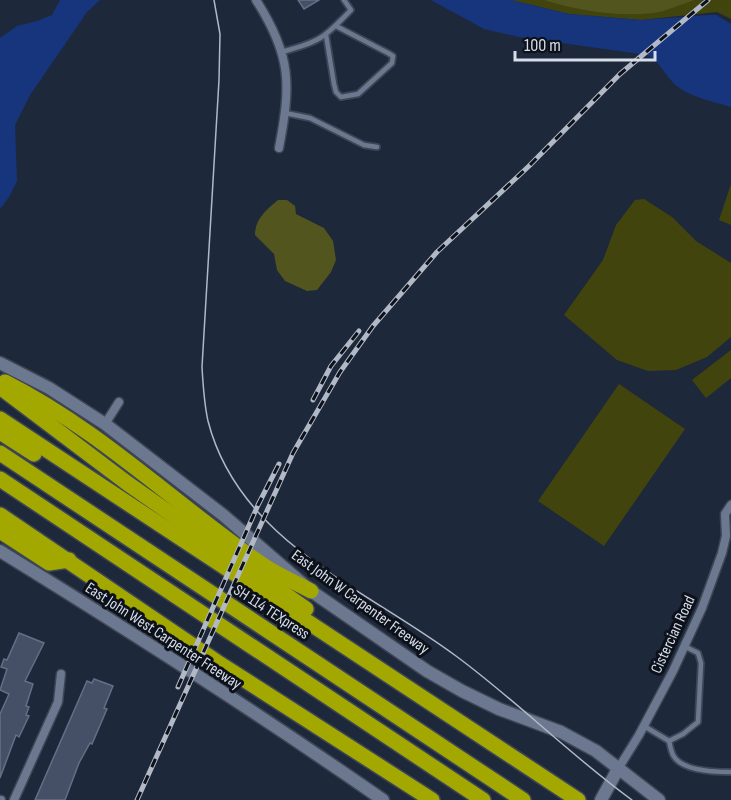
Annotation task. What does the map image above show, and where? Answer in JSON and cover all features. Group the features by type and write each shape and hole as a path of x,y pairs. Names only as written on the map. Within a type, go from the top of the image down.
{"highway":[{"path":"0,379 52,408 99,440 264,566 311,591"},
{"path":"0,387 128,483 335,631 343,646"},
{"path":"0,419 572,796"},
{"path":"0,432 224,573 247,582"},
{"name":"SH 114 TEXpress","path":"0,453 523,800"},
{"path":"0,479 483,800"},
{"path":"0,516 69,560 217,662 432,800"},
{"path":"0,531 49,563 69,560"}],"main road":[{"name":"East John W Carpenter Freeway","path":"0,363 49,388 105,424 223,515 311,591 427,670 499,709 561,732 596,751 659,800"},
{"name":"East John West Carpenter Freeway","path":"0,551 310,750 383,800"},
{"path":"601,800 618,769"}],"street":[{"path":"256,0 268,19 287,75 285,113 279,148"},
{"path":"105,424 119,402"},
{"name":"Cistercian Road","path":"618,769 644,726 702,608 728,534 724,514 731,505"},
{"path":"14,800 58,702 60,674"}],"lane":[{"path":"281,52 312,44 326,35 351,10 344,0"},
{"path":"326,35 336,92 341,97 358,94 392,63 393,56 336,26"},
{"path":"285,113 310,118 364,145 377,147"},
{"path":"669,741 684,734 698,722 701,663 698,653 684,646"},
{"path":"644,726 669,741 673,755 679,762 709,772 731,772"}],"shaded area":[{"path":"511,0 731,0 731,19 717,12 641,20 569,14"},
{"path":"731,184 731,225 719,220"},
{"path":"644,199 672,217 696,241 731,263 731,337 707,357 676,370 648,371 617,360 564,315 603,260 616,225 635,200"},
{"path":"731,350 731,378 706,398 692,380"},
{"path":"619,384 685,429 604,546 538,501"}],"green space":[{"path":"544,0 694,0 659,12 613,14"},
{"path":"278,200 287,200 295,206 296,214 324,228 333,241 336,260 331,272 317,290 307,291 285,281 277,270 274,254 255,235 259,219"}],"water":[{"path":"60,0 100,0 87,12 30,95 15,125 17,181 0,209 0,38 17,26 52,15"},
{"path":"431,0 511,0 569,14 641,20 716,15 731,24 731,107 681,89 671,81 657,62 647,55 519,37 484,29"}],"building":[{"path":"298,0 319,0 304,9"},
{"path":"19,633 44,643 25,681 33,684 26,706 29,707 26,715 29,716 19,737 16,735 0,778 0,714 9,694 0,690 7,669 1,667 4,659 7,660"},
{"path":"94,679 113,686 104,708 107,709 92,744 90,743 79,763 65,800 35,800 87,681 92,683"}],"tram line":[{"path":"214,0 220,34 219,80 202,367 208,421 224,463 247,499 276,531 346,584 456,656 632,800"}],"railway":[{"path":"137,800 293,453 340,372 373,326 437,252 529,166 620,74 708,0"},
{"path":"313,400 331,366 359,331"},
{"path":"178,687 258,505 279,464"}]}
